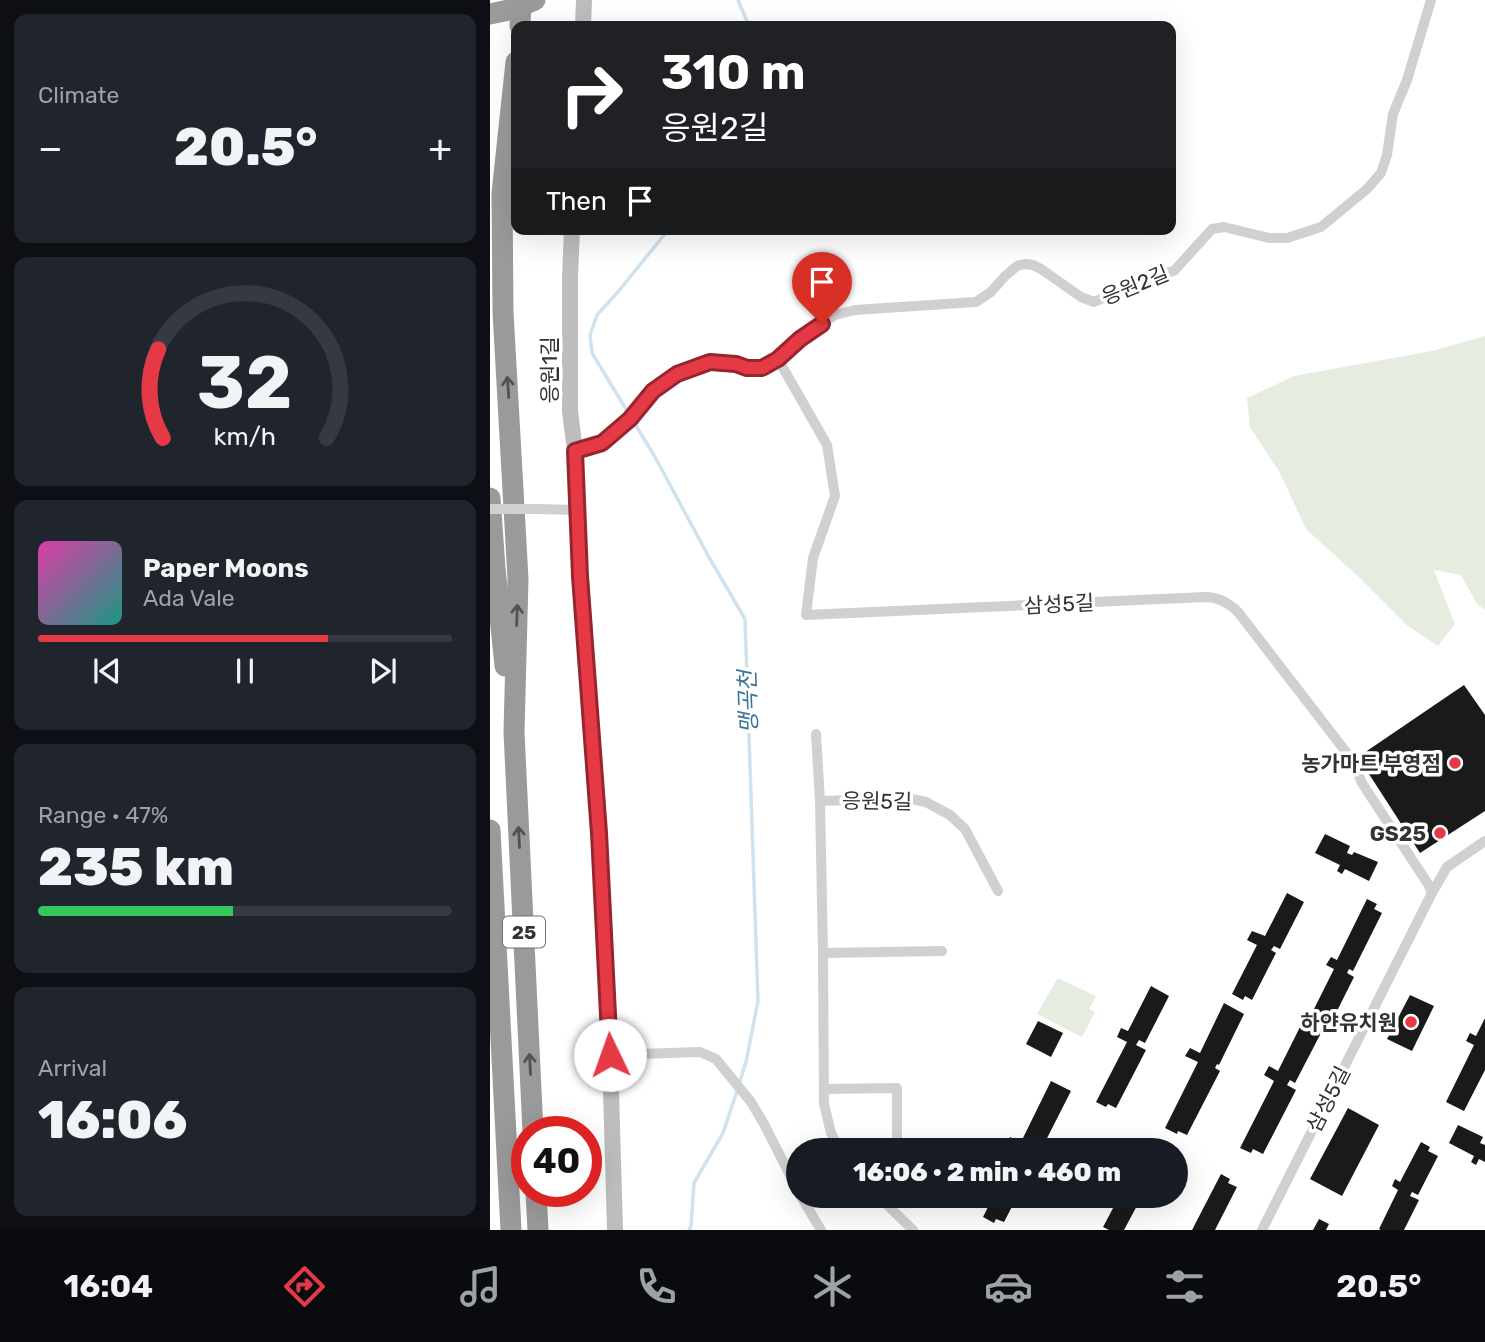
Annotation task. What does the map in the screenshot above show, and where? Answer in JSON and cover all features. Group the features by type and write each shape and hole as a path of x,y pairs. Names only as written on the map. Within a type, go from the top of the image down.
{"highway":[{"path":"490,14 513,9 534,0"},
{"path":"511,109 502,193 503,312 518,579 514,732"},
{"path":"490,498 503,651 514,732"},
{"name":"25","path":"514,732 532,1116"},
{"path":"490,830 491,859"},
{"name":"25","path":"491,859 511,1230"},
{"path":"537,1207 538,1230"}],"street":[{"path":"583,21 584,0"},
{"name":"응원2길","path":"575,451 602,443 634,414 653,391 677,374 710,362 762,368 778,359 800,339 835,315 866,309 976,302 991,292 1004,276 1017,266 1025,264 1033,265 1081,297 1094,302 1146,276 1174,271 1212,229 1224,227 1269,238 1287,238 1321,227 1381,173 1387,155 1393,114 1408,80 1431,0"},
{"name":"응원1길","path":"572,235 570,411 575,451 580,576 599,833 615,1230"},
{"name":"삼성5길","path":"778,359 827,445 835,496 813,558 806,615 1205,597 1219,599 1238,612 1353,761 1362,783 1432,893"},
{"path":"490,509 577,510"},
{"path":"816,734 820,801"},
{"name":"응원5길","path":"834,1138 824,1104 820,801 907,798 926,802 950,814 965,829 998,891"},
{"name":"삼성5길","path":"1262,1230 1432,893 1447,867 1485,841"},
{"path":"823,953 942,951"},
{"path":"610,1055 700,1052 716,1059 751,1101 786,1167"},
{"path":"824,1089 897,1088 897,1138"},
{"path":"808,1208 821,1230"},
{"path":"890,1208 913,1230"}],"shaded area":[{"path":"1485,336 1485,610 1477,604 1461,575 1434,570 1455,624 1438,646 1408,626 1306,529 1280,473 1250,427 1247,398 1294,376 1432,351"},
{"path":"1058,978 1096,996 1089,1009 1095,1012 1082,1037 1037,1014"}],"building":[{"path":"1464,685 1485,715 1485,811 1420,853 1358,757"},
{"path":"1325,834 1350,846 1347,853 1352,855 1354,852 1378,862 1369,881 1345,869 1342,874 1337,871 1340,865 1315,853"},
{"path":"1287,893 1304,902 1280,949 1274,946 1271,950 1276,953 1252,1000 1245,996 1243,1000 1232,994 1257,945 1247,940 1252,931 1265,936"},
{"path":"1367,899 1377,904 1374,909 1382,913 1353,971 1349,969 1347,973 1354,977 1330,1025 1311,1015 1334,969 1326,965 1331,957 1337,960"},
{"path":"1151,986 1169,996 1145,1043 1139,1040 1136,1045 1146,1050 1116,1108 1108,1104 1106,1107 1096,1102 1127,1042 1117,1037 1121,1028 1128,1031"},
{"name":"하얀유치원","path":"1410,995 1434,1006 1412,1051 1387,1039"},
{"path":"1224,1003 1244,1014 1219,1065 1215,1068 1220,1071 1187,1135 1178,1131 1177,1134 1165,1128 1198,1062 1185,1056 1190,1048 1200,1053"},
{"path":"1485,1018 1485,1070 1464,1111 1446,1102 1474,1045 1466,1041 1470,1033 1476,1036"},
{"path":"1038,1021 1063,1033 1051,1057 1026,1044"},
{"path":"1302,1023 1321,1033 1295,1083 1290,1080 1287,1085 1296,1090 1263,1154 1253,1149 1251,1153 1240,1148 1274,1081 1264,1075 1269,1066 1278,1071"},
{"path":"1051,1081 1071,1091 1047,1138 1023,1138"},
{"path":"1348,1108 1379,1125 1342,1196 1310,1179"},
{"path":"1458,1125 1483,1137 1480,1143 1485,1145 1485,1162 1479,1159 1476,1165 1471,1162 1474,1156 1449,1143"},
{"path":"1421,1142 1430,1147 1428,1151 1438,1156 1418,1195 1412,1192 1410,1196 1419,1200 1404,1230 1381,1230 1379,1229 1398,1190 1392,1186 1395,1179 1400,1182"},
{"path":"1221,1174 1230,1179 1228,1183 1237,1187 1215,1230 1192,1230"},
{"path":"988,1208 1011,1208 1004,1222 996,1219 994,1223 983,1217"},
{"path":"1113,1208 1136,1208 1124,1230 1109,1230 1103,1227"},
{"path":"1319,1219 1329,1224 1326,1230 1313,1230"}],"waterway":[{"name":"맹곡천","path":"738,0 747,21"},
{"name":"맹곡천","path":"664,235 597,315 590,335 592,353 655,457 745,619 758,1001 739,1084"},
{"name":"맹곡천","path":"689,1230 694,1183 723,1133 737,1091"}],"place":[{"name":"농가마트 부영점","path":"1455,763"},
{"name":"GS25","path":"1440,833"},
{"name":"하얀유치원","path":"1411,1022"}],"route":[{"path":"610,1055 599,833 580,576 575,451 602,443 630,419 653,391 677,374 710,362 762,368 778,359 822,324"}]}
